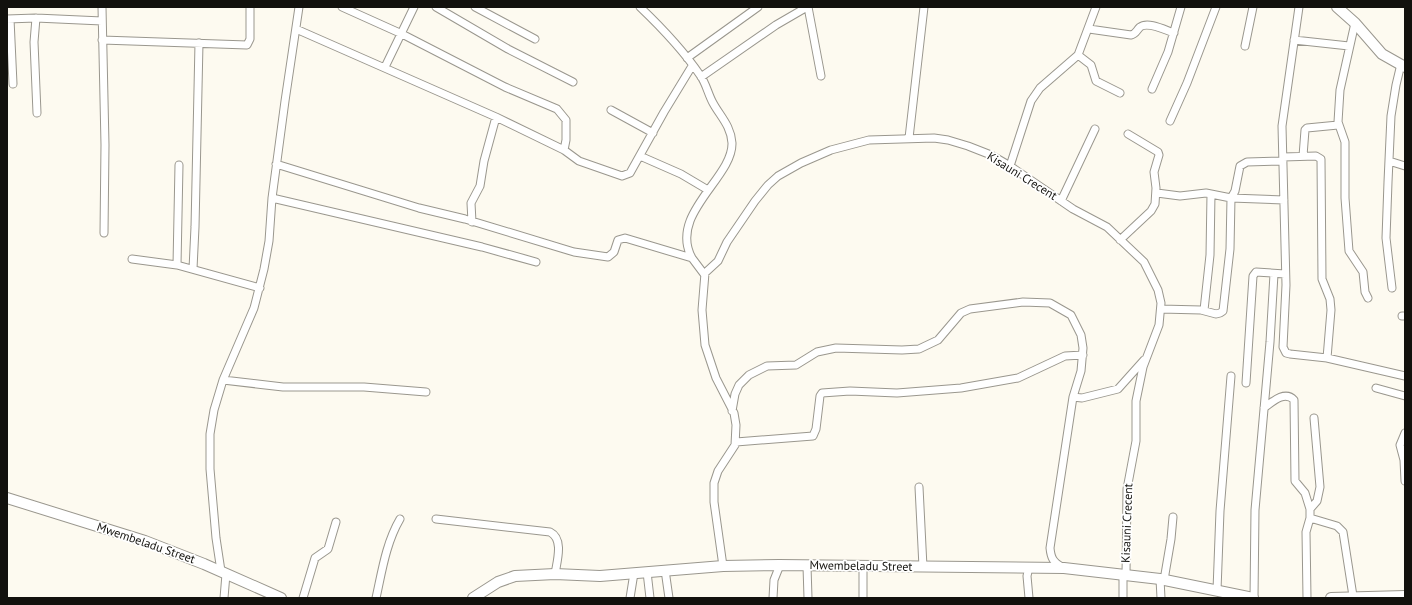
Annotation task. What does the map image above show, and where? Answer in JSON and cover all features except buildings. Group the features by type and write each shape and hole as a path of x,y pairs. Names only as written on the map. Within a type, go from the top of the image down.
{"street":[{"path":"102,7 105,145 104,233"},
{"path":"102,40 247,45 250,39 250,7"},
{"path":"224,598 223,573 216,538 210,469 210,434 214,410 223,380 254,308 260,288 269,241 276,164 299,7"},
{"path":"342,7 402,34 505,87 557,109 566,120 566,140 564,150"},
{"path":"385,67 414,7"},
{"path":"436,7 508,49 573,82"},
{"path":"475,7 534,39"},
{"path":"640,7 687,58 701,77 713,104 725,120 732,144 730,156 693,214 688,242 692,258 704,274 702,323 705,345 716,378 732,411 736,425 736,442 718,471 714,483 714,502 723,566"},
{"path":"687,58 758,7"},
{"path":"701,77 776,25 808,7 820,76"},
{"path":"909,138 924,7"},
{"path":"1010,166 1034,94 1078,55 1096,7"},
{"path":"1152,89 1168,52 1181,7"},
{"path":"1170,121 1188,83 1216,7"},
{"path":"1245,46 1253,7"},
{"path":"1299,7 1282,126 1286,300 1284,351 1304,357 1327,358 1405,376"},
{"path":"1337,7 1355,23 1376,49 1389,59 1403,66 1393,99 1386,238 1392,288"},
{"path":"13,84 9,19 36,18 102,21"},
{"path":"36,18 34,42 37,113"},
{"path":"1355,23 1340,90 1338,125 1345,142 1345,198 1349,251 1363,272 1365,292 1368,298"},
{"path":"1089,28 1131,36 1134,35 1141,27 1146,25 1174,33"},
{"path":"296,30 385,67 496,117 564,150 579,161 622,176 630,174 692,66"},
{"path":"1294,40 1349,46"},
{"path":"193,269 199,43"},
{"path":"1078,55 1091,65 1096,82 1120,93"},
{"path":"611,110 653,133"},
{"path":"472,222 471,203 480,186 484,161 496,117"},
{"path":"1303,156 1305,130 1307,128 1338,125"},
{"path":"1062,200 1096,129"},
{"path":"1120,240 1151,211 1155,204 1156,193 1154,172 1159,155 1158,152 1128,134"},
{"name":"Kisauni Crecent","path":"704,274 718,261 727,242 755,201 768,185 778,176 806,161 844,146 869,140 934,138 957,142 991,155 1062,200 1073,209 1102,224 1136,253 1149,269 1158,290 1161,309 1159,325 1143,367 1136,401 1136,441 1127,489 1124,598"},
{"path":"640,156 681,174 708,190"},
{"path":"1161,309 1204,310 1220,313 1225,306 1230,249 1231,198 1235,191 1242,164 1303,156 1316,156 1321,159 1322,279 1330,299 1331,310 1327,358"},
{"path":"1390,161 1405,166"},
{"path":"276,164 419,208 574,252 608,257 614,252 617,241 622,238 661,250 679,253 692,258"},
{"path":"177,265 179,165"},
{"path":"1156,193 1180,196 1211,194 1231,198 1284,200"},
{"path":"1204,310 1210,255 1211,194"},
{"path":"272,198 482,247 536,262"},
{"path":"132,259 177,265 260,288"},
{"path":"1246,383 1253,276 1256,272 1285,274"},
{"path":"1253,598 1255,510 1274,274"},
{"path":"732,411 734,394 739,385 749,375 767,366 796,365 817,352 836,348 902,350 919,349 938,340 961,313 970,309 1023,302 1050,302 1071,315 1074,319 1081,335 1083,355 1081,370 1073,397 1050,548 1051,556 1055,563 1064,568"},
{"path":"736,442 813,436 816,430 819,400 822,393 850,391 897,393 968,386 1018,378 1038,370 1065,356 1083,355"},
{"path":"1073,397 1082,398 1118,389 1147,356"},
{"path":"1218,590 1219,518 1230,376"},
{"path":"223,380 283,387 364,387 426,392"},
{"path":"1376,388 1405,396"},
{"path":"1264,408 1282,397 1287,396 1294,400 1295,481 1305,493 1310,509 1310,518 1306,532 1307,598"},
{"path":"1310,509 1317,501 1320,487 1314,418"},
{"path":"1405,433 1400,445 1404,460 1405,481"},
{"path":"919,487 923,567"},
{"name":"Mwembeladu Street","path":"7,498 145,542 281,598"},
{"path":"7,505 23,502"},
{"path":"1161,598 1162,580 1172,539 1173,517"},
{"path":"1310,518 1337,526 1343,532 1354,596"},
{"path":"376,598 380,574 392,533 400,519"},
{"path":"436,519 550,532 555,534 558,542 556,574"},
{"path":"303,598 315,558 328,549 336,522"},
{"path":"773,598 774,580 780,565"},
{"name":"Mwembeladu Street","path":"473,598 507,578 556,574 600,576 723,566 780,565 1064,568 1162,580 1253,598"},
{"path":"808,566 808,598"},
{"path":"863,567 863,598"},
{"path":"1029,567 1027,576 1029,598"},
{"path":"665,570 669,598"},
{"path":"647,572 650,598"},
{"path":"629,598 634,573"},
{"path":"1331,598 1354,596 1405,596"}]}
